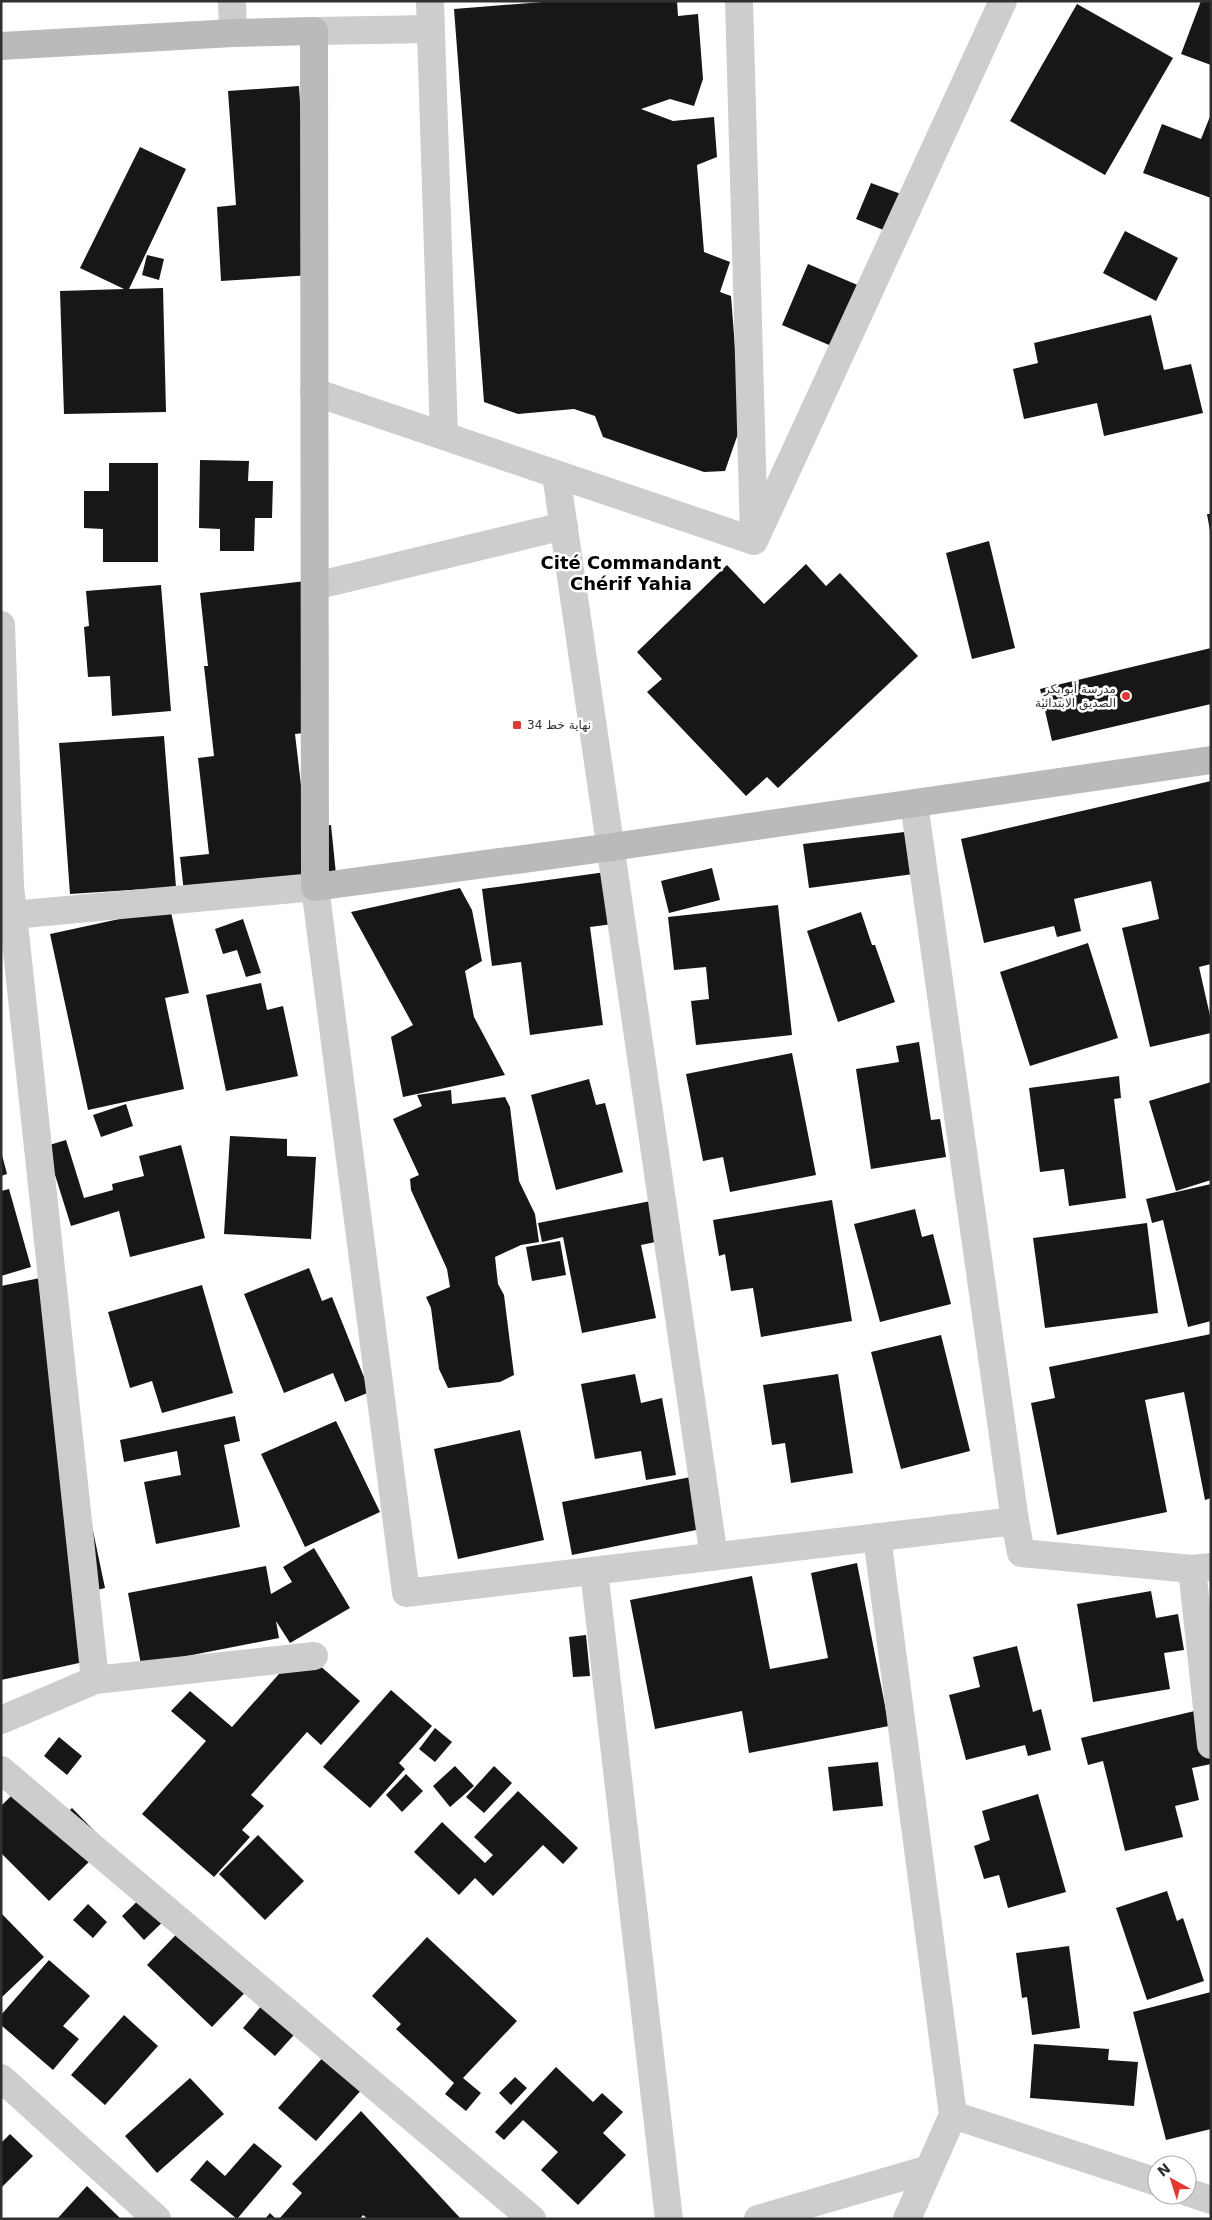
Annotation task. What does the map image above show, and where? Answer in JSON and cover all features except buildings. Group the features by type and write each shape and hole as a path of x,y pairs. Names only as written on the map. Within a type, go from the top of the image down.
{"street":[{"path":"232,1 233,33"},
{"path":"430,1 444,436"},
{"path":"739,1 754,541"},
{"path":"754,541 1003,1"},
{"path":"1,46 233,33 431,29"},
{"path":"314,31 315,887 406,1593 1015,1521"},
{"path":"314,392 754,541"},
{"path":"556,474 714,1556"},
{"path":"314,586 564,526"},
{"path":"1,624 6,887 13,915 95,1680"},
{"path":"13,915 315,887 612,848 1211,760"},
{"path":"914,803 1021,1553 1201,1568 1211,1745"},
{"path":"877,1537 953,2115 907,2219"},
{"path":"594,1571 669,2219"},
{"path":"1,1720 95,1680 314,1656"},
{"path":"1,1770 532,2219"},
{"path":"1,2078 157,2219"},
{"path":"953,2115 1147,2179"},
{"path":"758,2219 929,2169"},
{"path":"1197,2195 1211,2200"}],"place":[{"name":"مدرسة أبو بكر الصديق الابتدائية","path":"1126,696"},
{"name":"نهاية خط 34","path":"517,725"}],"district":[{"name":"Cité Commandant Chérif Yahia","path":"631,572"}]}
